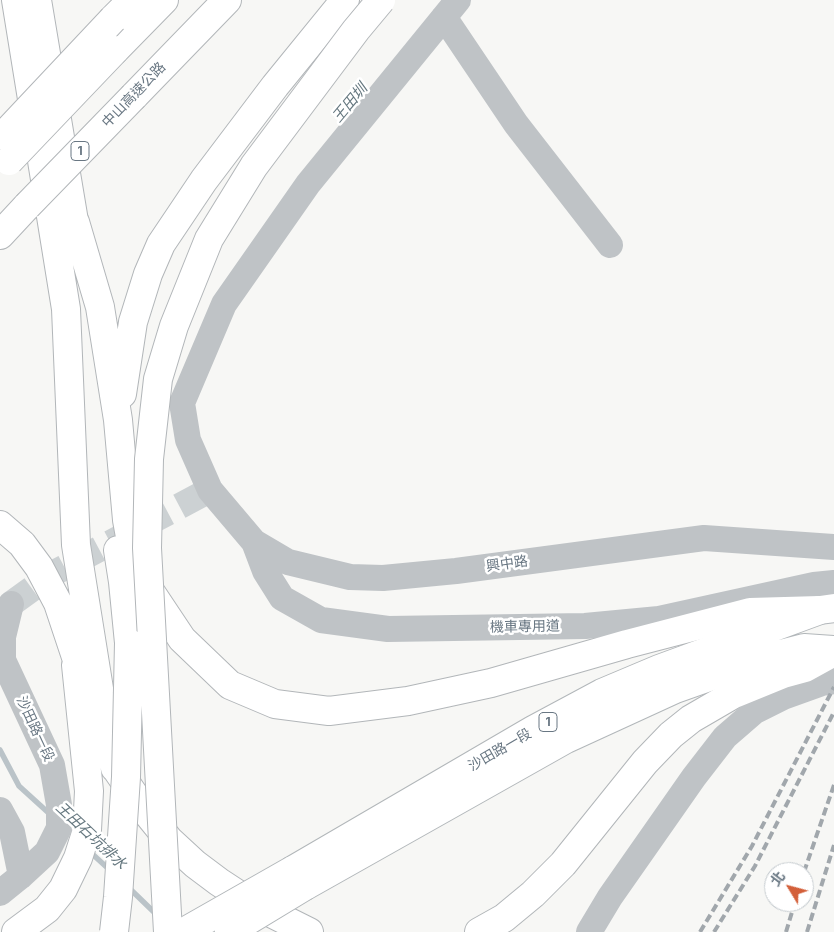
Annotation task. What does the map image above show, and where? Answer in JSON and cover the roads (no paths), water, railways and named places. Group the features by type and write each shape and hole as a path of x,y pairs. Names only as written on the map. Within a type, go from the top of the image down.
{"main road":[{"path":"16,0 66,310 76,545 100,695 115,768"},
{"path":"36,0 75,222 104,463 123,582 129,643 126,777 114,932"},
{"path":"3,152 113,19 132,0"},
{"path":"3,152 115,50 164,0"},
{"name":"中山高速公路","path":"0,235 228,0"},
{"path":"118,420 133,322 148,274 161,244 204,180 275,86 345,0"},
{"path":"168,932 147,548 149,459 158,379 174,326 209,239 254,166 356,30 381,0"},
{"path":"75,222 100,307 118,420 127,520 136,570 182,638 230,685 275,704 329,711 408,700 491,683 627,644 750,612 826,596"},
{"path":"0,525 22,544 39,567 58,603 74,649 103,748 143,808 169,840 195,864 219,882 251,903 309,932"},
{"name":"沙田路一段","path":"229,932 299,878 533,730 602,693 826,596"},
{"name":"沙田路一段","path":"184,932 299,878 566,738 675,689 754,661 804,648 834,651"},
{"path":"16,932 47,909 63,889 82,845 89,791 74,649"},
{"path":"480,932 504,918 533,894 563,864 645,762 672,734 734,694 783,674 806,668 834,651"}],"street":[{"path":"451,8 516,124 610,245"},
{"name":"興中路","path":"451,8 308,184 224,304 182,403 188,440 210,490 254,542 288,562 350,577 383,578 456,571 704,538 834,547"},
{"name":"機車專用道","path":"254,542 265,571 282,598 321,620 388,629 585,626 659,619 826,596"},
{"name":"沙田路一段","path":"0,893 22,876 47,852 59,820 52,765 3,660 3,637 11,604"},
{"path":"589,932 627,873 694,777 726,737 755,712 783,697 828,682"},
{"path":"0,810 12,832 22,876"}],"waterway":[{"name":"王田石坑排水","path":"0,750 19,786 52,816"},
{"name":"王田石坑排水","path":"89,851 112,872"},
{"name":"王田石坑排水","path":"128,887 157,915"}],"tunnel":[{"path":"11,604 54,573 210,490"}],"railway":[{"path":"700,932 752,846 834,687"},
{"path":"714,932 755,866 834,712"},
{"path":"807,862 834,785"},
{"path":"807,932 834,845"},
{"path":"786,932 792,912"}],"water label":[{"name":"王田圳","path":"350,103"}]}
